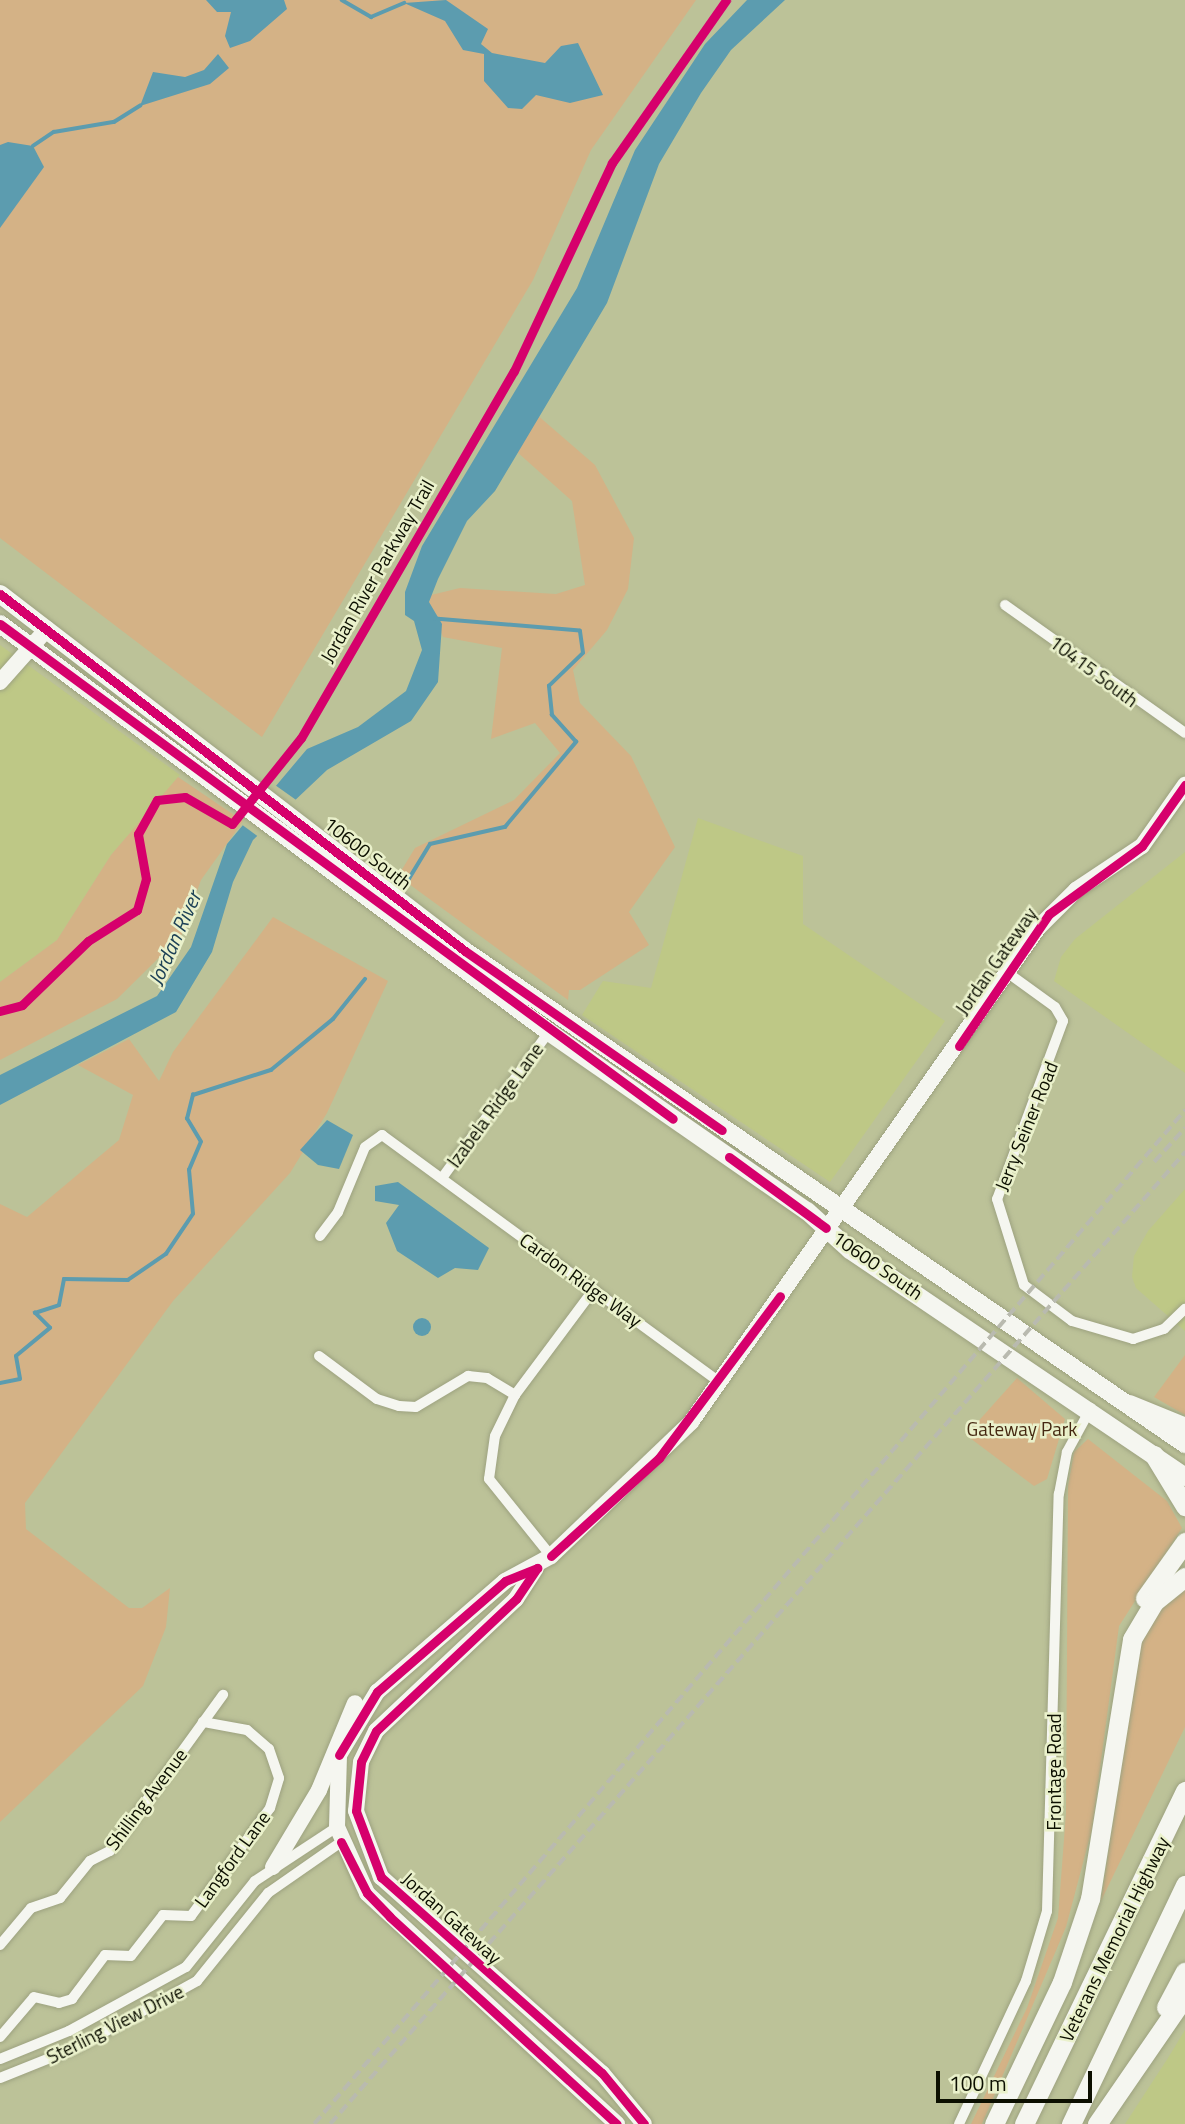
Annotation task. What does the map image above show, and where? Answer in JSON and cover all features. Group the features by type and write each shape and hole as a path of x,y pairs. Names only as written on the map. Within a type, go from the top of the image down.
{"highway":[{"path":"1129,1404 1185,1427"},
{"path":"1154,1455 1185,1506"},
{"path":"1121,1698 1119,1654 1126,1632 1185,1542"},
{"path":"994,2124 1062,1982 1085,1914 1106,1821 1121,1698 1138,1625 1185,1577"},
{"name":"Veterans Memorial Highway","path":"1024,2124 1185,1791"},
{"name":"Veterans Memorial Highway","path":"1072,2124 1185,1885"},
{"path":"1153,2037 1185,1972"},
{"path":"1097,2124 1153,2037 1185,1996"}],"main road":[{"name":"10600 South","path":"0,594 465,951 1185,1444"},
{"name":"10600 South","path":"0,624 549,1032 826,1228 1091,1408 1185,1477"},
{"path":"0,682 47,629"},
{"name":"Jordan Gateway","path":"643,2124 602,2073 398,1895 365,1849 356,1811 361,1762 396,1707 516,1599 537,1568 659,1458 720,1382 826,1228 1057,906 1151,837 1185,785"},
{"name":"Jordan Gateway","path":"537,1568 505,1581 401,1669 357,1719 339,1755 341,1833 367,1893 617,2124"},
{"path":"273,1867 319,1790 343,1720 372,1683 401,1669"},
{"path":"396,1707 370,1721 360,1739 351,1765 341,1833 379,1886 398,1895"}],"street":[{"name":"10415 South","path":"1005,606 1185,733"},
{"name":"Jerry Seiner Road","path":"1008,973 1055,1007 1063,1021 997,1199 1021,1278 1072,1321 1123,1337 1154,1334 1185,1309"},
{"name":"Izabela Ridge Lane","path":"442,1178 549,1032"},
{"name":"Cardon Ridge Way","path":"320,1236 374,1136 382,1135 720,1382"},
{"path":"551,1556 489,1479 495,1436 515,1395 594,1289"},
{"path":"319,1356 377,1398 398,1406 416,1408 467,1376 487,1378 515,1395"},
{"name":"Frontage Road","path":"958,2124 1026,1981 1047,1912 1059,1494 1067,1452 1091,1408"},
{"name":"Shilling Avenue","path":"0,1945 31,1908 60,1898 90,1861 110,1851 223,1695"},
{"name":"Langford Lane","path":"0,2037 34,1997 59,2003 72,1999 105,1955 131,1956 163,1916 191,1916 270,1808 279,1778 270,1749 247,1730 203,1722"},
{"name":"Sterling View Drive","path":"0,2059 69,2031 186,1967 273,1867 341,1833"},
{"name":"Sterling View Drive","path":"0,2078 77,2047 197,1981 268,1893 341,1833"}],"shaded area":[{"path":"0,645 180,775 111,855 57,940 0,982"},
{"path":"698,818 803,856 803,924 945,1021 830,1182 582,1015 603,981 651,988"},
{"path":"1185,852 1185,1073 1054,981 1061,957 1075,939"},
{"path":"1185,1189 1185,1331 1136,1288 1132,1277 1134,1256 1148,1231"},
{"path":"1185,2030 1185,2124 1125,2124 1168,2058"}],"green space":[{"path":"0,0 696,0 591,150 533,280 262,737 0,538"},
{"path":"536,414 595,465 634,538 628,589 607,630 573,670 580,703 631,756 675,847 629,912 649,945 580,990 569,990 568,1000 398,876 415,848 514,800 560,753 535,723 491,739 502,648 443,637 429,603 431,595 460,588 556,594 585,585 572,501 516,451"},
{"path":"178,777 243,821 201,880 181,936 117,999 0,1060 0,982 57,940 111,855"},
{"path":"273,917 388,981 327,1113 290,1173 173,1301 25,1503 26,1529 129,1608 142,1608 170,1588 166,1627 143,1686 0,1822 0,1204 27,1217 119,1140 133,1095 78,1065 129,1039 159,1081 173,1052"},
{"path":"1185,1355 1185,1415 1154,1397"},
{"name":"Gateway Park","path":"1017,1378 1065,1419 1047,1479 1034,1486 966,1435"},
{"path":"1088,1439 1167,1501 1182,1528 1119,1626 1092,1829 1066,1927 982,2124 971,2124 1027,2008 1058,1918 1066,1813 1068,1486 1074,1452"},
{"path":"1185,1587 1185,1727 1101,1901 1141,1639 1158,1610"}],"water":[{"path":"206,0 284,0 287,9 250,41 230,48 225,36 231,12 217,12"},
{"path":"446,0 488,29 481,44 492,53 545,63 561,46 578,43 603,95 570,103 536,95 522,109 508,108 484,81 484,54 463,50 445,21 404,3"},
{"path":"747,0 785,0 731,50 701,93 659,164 607,303 495,491 467,521 438,579 429,602 442,624 438,682 411,721 327,770 253,840 233,882 212,952 176,1012 0,1105 0,1075 157,996 191,947 227,844 307,749 358,727 406,691 422,650 414,621 405,615 405,592 422,546 577,288 635,150 705,44"},
{"path":"218,54 229,68 210,84 140,106 153,72 185,77 204,70"},
{"path":"8,142 33,146 44,167 0,228 0,145"},
{"path":"327,1120 353,1135 339,1169 318,1165 300,1150"},
{"path":"398,1182 489,1248 478,1270 455,1268 438,1278 397,1251 386,1223 399,1205 375,1201 375,1186"},
{"path":"418,1318 426,1318 431,1327 429,1334 418,1336 413,1331 413,1323"}],"pier":[{"path":"275,785 299,802 260,838 241,824"}],"waterway":[{"path":"342,0 371,17 404,3"},
{"path":"33,146 54,132 114,122 140,106"},
{"path":"404,887 430,844 505,827 576,742 552,715 549,686 583,653 580,631 435,619"},
{"path":"0,1383 20,1379 16,1356 50,1328 35,1313 59,1305 64,1279 128,1280 166,1254 193,1214 189,1170 201,1142 187,1119 193,1095 271,1070 333,1019 365,979"}],"railway":[{"path":"314,2124 1185,1110"},
{"path":"1154,1162 1185,1128"},
{"path":"330,2124 1185,1152"}],"cycle path":[{"name":"Jordan River Parkway Trail","path":"0,1011 22,1005 88,941 137,910 146,879 138,834 157,800 185,797 232,824 301,738 514,371 612,163 726,0"},
{"path":"0,594 465,951 722,1130"},
{"path":"0,624 673,1119"},
{"path":"959,1046 1049,914 1142,846 1185,785"},
{"path":"729,1157 826,1228"},
{"path":"551,1556 659,1458 780,1296"},
{"path":"537,1568 516,1599 376,1731 361,1762 356,1811 381,1877 602,2073 644,2124"},
{"path":"339,1755 377,1692 505,1581 537,1568"},
{"path":"341,1842 367,1893 390,1917 617,2124"}],"water label":[{"name":"Jordan River","path":"174,938"}]}
